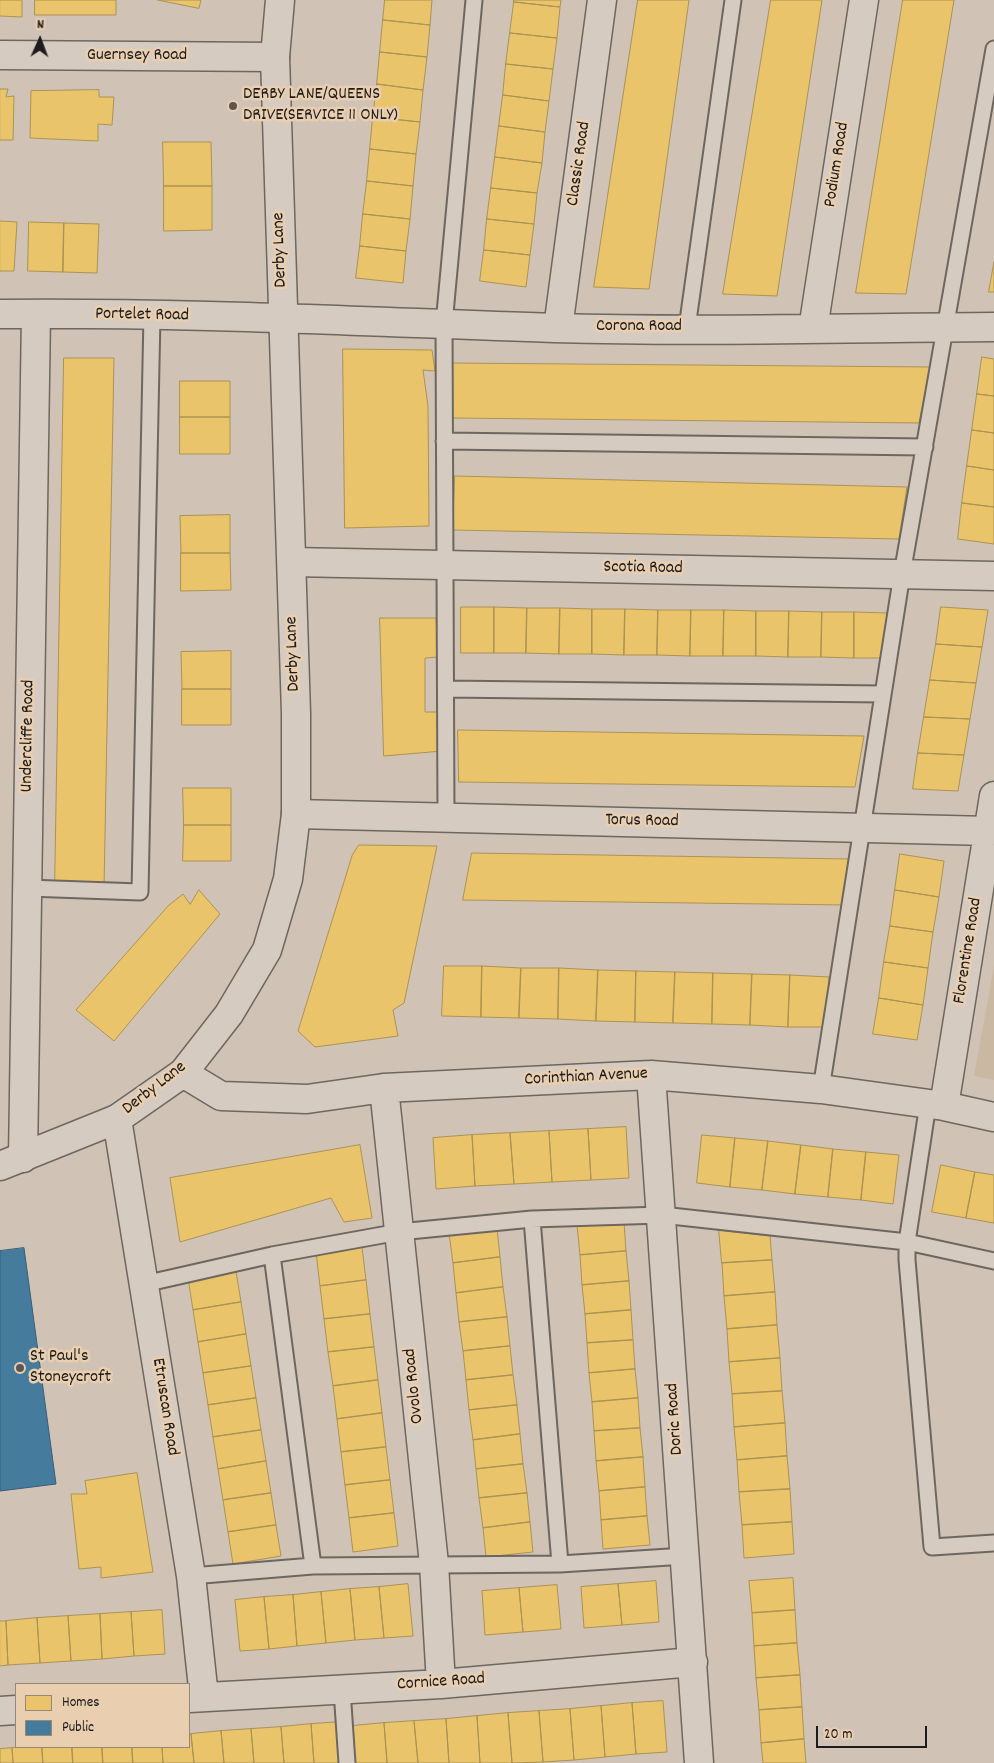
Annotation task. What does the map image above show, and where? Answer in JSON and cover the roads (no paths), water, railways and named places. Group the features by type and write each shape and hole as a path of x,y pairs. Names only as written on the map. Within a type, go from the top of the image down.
{"street":[{"name":"Derby Lane","path":"11,1162 117,1119 183,1073 229,1014 267,950 288,879 296,814 292,562 275,57 280,0"},
{"name":"Classic Road","path":"558,328 602,0"},
{"name":"Podium Road","path":"813,329 864,0"},
{"name":"Guernsey Road","path":"0,55 275,57"},
{"name":"Portelet Road","path":"0,314 283,318"},
{"name":"Undercliffe Road","path":"11,1162 27,888 36,314"},
{"name":"Corona Road","path":"283,318 558,328 813,329 994,326"},
{"name":"Scotia Road","path":"292,562 994,576"},
{"name":"Florentine Road","path":"936,1105 989,831 994,796"},
{"name":"Torus Road","path":"296,814 989,831"},
{"name":"Corinthian Avenue","path":"183,1073 221,1096 308,1099 384,1088 651,1075 821,1089 936,1105 994,1117"},
{"name":"Doric Road","path":"651,1075 699,1763"},
{"name":"Ovolo Road","path":"384,1088 434,1564 441,1684"},
{"name":"Etruscan Road","path":"117,1119 191,1576 196,1698"},
{"name":"Cornice Road","path":"196,1698 441,1684 693,1662"},
{"path":"0,1711 15,1710"}],"lane":[{"path":"446,818 444,324 474,0"},
{"path":"687,328 733,0"},
{"path":"821,1089 902,574 947,327 994,49"},
{"path":"27,888 140,892 152,316"},
{"path":"444,441 925,447"},
{"path":"446,689 883,694"},
{"path":"936,1105 907,1242 932,1547 994,1543"},
{"path":"144,1284 272,1255 399,1232 532,1219 662,1215 907,1242 994,1260"},
{"path":"532,1219 560,1564"},
{"path":"272,1255 313,1566"},
{"path":"191,1576 313,1566 560,1564 685,1556"},
{"path":"342,1690 346,1763"}],"place":[{"name":"DERBY LANE/QUEENS DRIVE(SERVICE 11 ONLY)","path":"233,106"},
{"name":"St Paul's Stoneycroft","path":"20,1368"}]}
